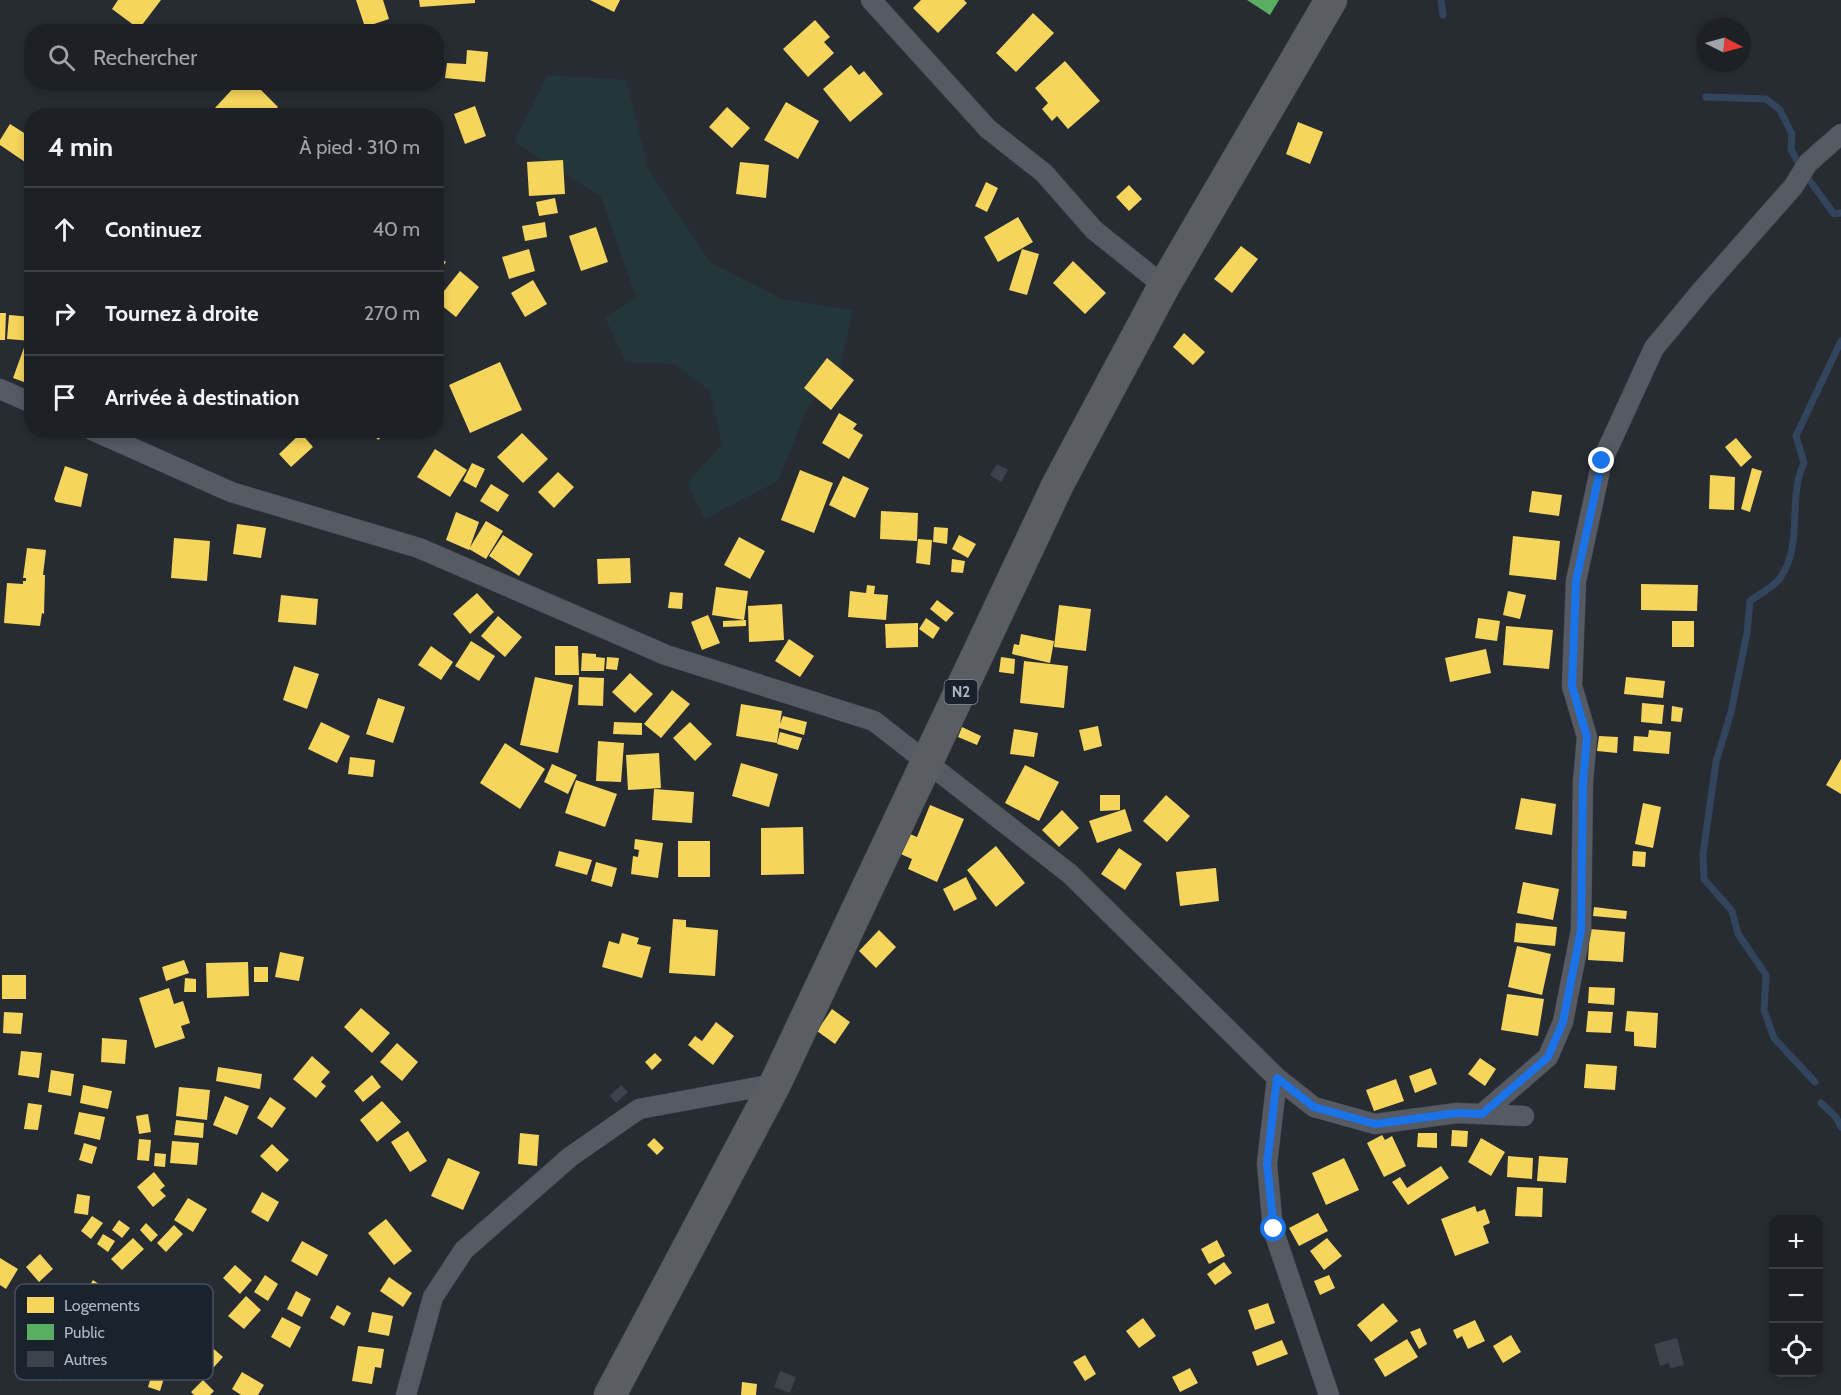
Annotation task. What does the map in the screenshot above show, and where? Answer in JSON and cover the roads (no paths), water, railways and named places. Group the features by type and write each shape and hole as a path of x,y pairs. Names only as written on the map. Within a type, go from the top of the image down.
{"highway":[{"name":"N2","path":"610,1395 775,1084 1058,484 1164,286 1331,0"}],"street":[{"path":"872,0 988,129 1044,173 1094,230 1164,286"},
{"path":"1482,1114 1548,1057 1563,1022 1581,930 1583,781 1587,737 1572,686 1576,581 1602,461 1654,348 1793,187 1808,163 1841,134"},
{"path":"0,389 24,400"},
{"path":"110,438 231,492 419,548 666,655 874,721 1070,874 1277,1078 1314,1107 1375,1124 1457,1113 1524,1116"},
{"path":"1277,1078 1267,1164 1274,1229 1329,1395"},
{"path":"406,1395 433,1297 464,1250 570,1157 639,1109 775,1084"}],"waterway":[{"path":"1441,0 1443,15"},
{"path":"1706,97 1766,99 1780,110 1792,134 1791,149 1800,167"},
{"path":"1807,177 1834,214 1841,213"},
{"path":"1815,1082 1774,1038 1764,1010 1766,975 1738,934 1732,911 1704,879 1703,854 1716,762 1731,712 1747,633 1750,601 1777,581 1787,565 1794,536 1796,491 1804,463 1796,436 1841,341"},
{"path":"1821,1103 1836,1117 1841,1127"}]}
